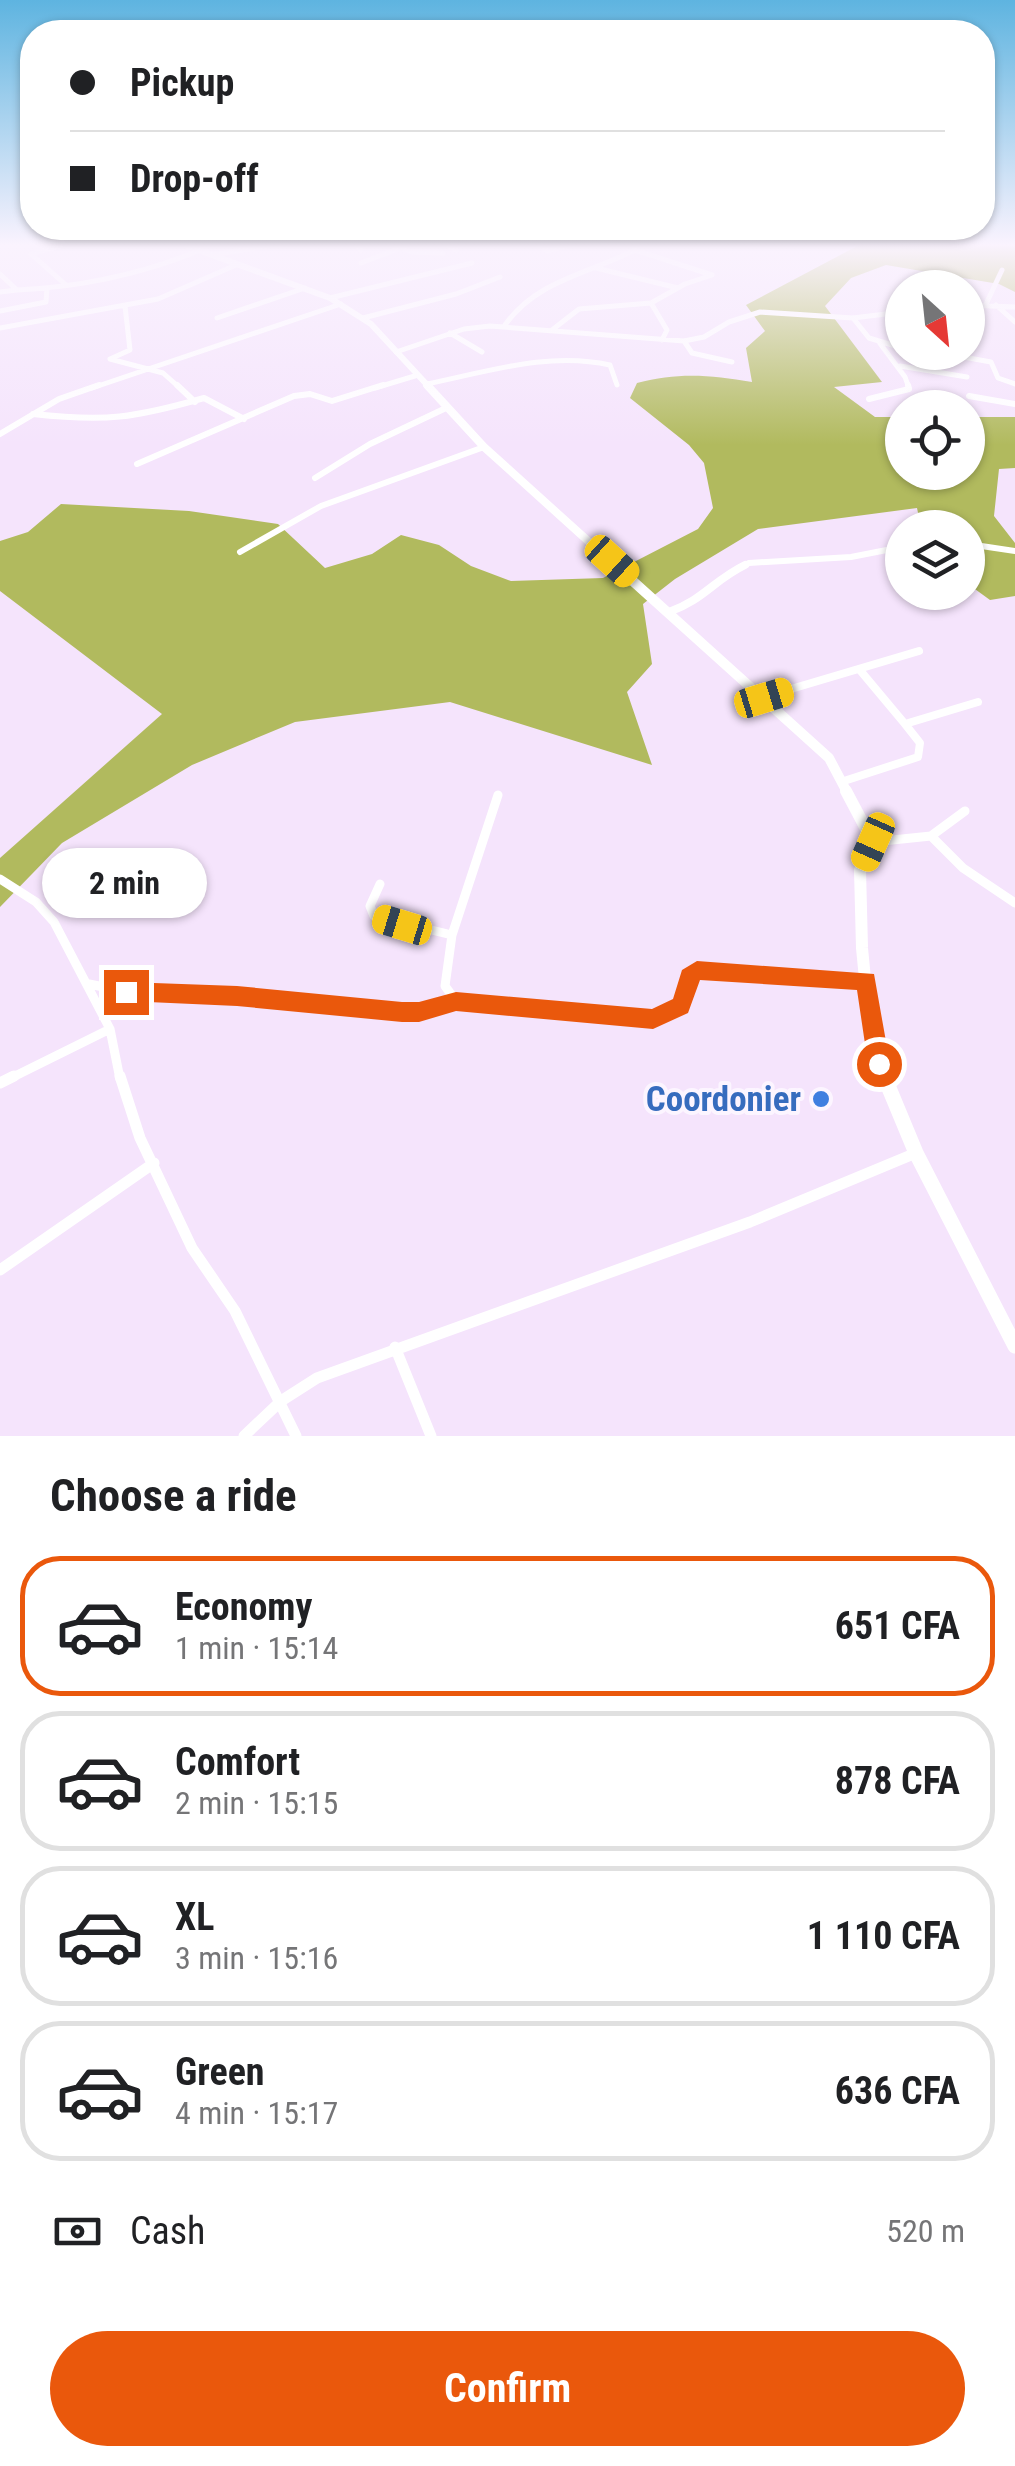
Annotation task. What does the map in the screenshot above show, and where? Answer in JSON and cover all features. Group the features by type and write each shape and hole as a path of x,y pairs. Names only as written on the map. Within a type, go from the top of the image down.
{"main road":[{"path":"353,311 423,380 484,448 829,758 873,842 860,870 869,1020 879,1064 916,1153 1015,1346"}],"street":[{"path":"0,328 97,311"},
{"path":"126,311 130,350 110,360 150,368 173,378 195,402"},
{"path":"217,318 237,311"},
{"path":"0,434 59,399 321,311"},
{"path":"363,318 390,311"},
{"path":"505,325 516,311"},
{"path":"552,330 578,311"},
{"path":"655,311 668,332 662,340"},
{"path":"396,352 450,334 505,325 684,341 704,337 729,322 760,312 853,318 885,314"},
{"path":"853,318 869,338 885,344"},
{"path":"450,334 482,352"},
{"path":"684,341 692,353 732,362"},
{"path":"879,342 885,356"},
{"path":"137,464 294,396 310,394 332,401 423,380 572,358 610,365 617,385"},
{"path":"985,361 991,362 998,378 1015,384"},
{"path":"869,399 909,389 909,382 900,370"},
{"path":"926,370 968,377"},
{"path":"30,414 85,420 133,418 204,398 244,419"},
{"path":"985,399 1015,404"},
{"path":"315,478 370,444 446,408"},
{"path":"240,552 321,506 484,448"},
{"path":"985,547 1015,551"},
{"path":"669,612 697,602 722,576 750,563 851,557 885,550"},
{"path":"764,698 919,651"},
{"path":"844,782 918,756 920,744 859,668"},
{"path":"905,724 978,702"},
{"path":"456,1002 445,986 452,935 498,795"},
{"path":"873,842 932,836 964,811"},
{"path":"932,836 962,868 1015,903"},
{"path":"0,880 36,902 54,922 89,983 110,1029 121,1081 140,1138 192,1248 235,1311 296,1436"},
{"path":"380,884 370,906 374,916 452,935"},
{"path":"89,983 126,992 237,996 402,1012 419,1012 456,1002 653,1019 681,1006 690,976 697,971 866,981"},
{"path":"0,1083 110,1029"},
{"path":"244,1436 281,1401 317,1378 750,1222 916,1153"},
{"path":"0,1270 154,1164"},
{"path":"395,1347 431,1436"}],"green space":[{"path":"750,311 829,311 882,382 834,387 875,417 885,417 885,490 985,490 985,417 1015,417 1015,468 999,469 994,516 1015,543 1015,596 990,600 985,596 985,510 885,510 758,529 675,579 643,604 652,664 627,692 652,765 450,702 295,722 192,765 62,843 0,907 0,858 162,714 0,591 0,541 28,532 61,504 189,511 278,524 325,568 372,554 401,535 439,545 471,566 511,581 603,578 698,529 713,508 704,463 689,445 630,398 637,383 694,376 752,382 746,348 765,331"}],"place":[{"name":"Coordonier","path":"821,1099"}],"route":[{"path":"126,992 237,996 402,1012 442,1008 456,1002 653,1019 681,1006 690,976 697,971 866,981 869,1020 879,1064"}]}
